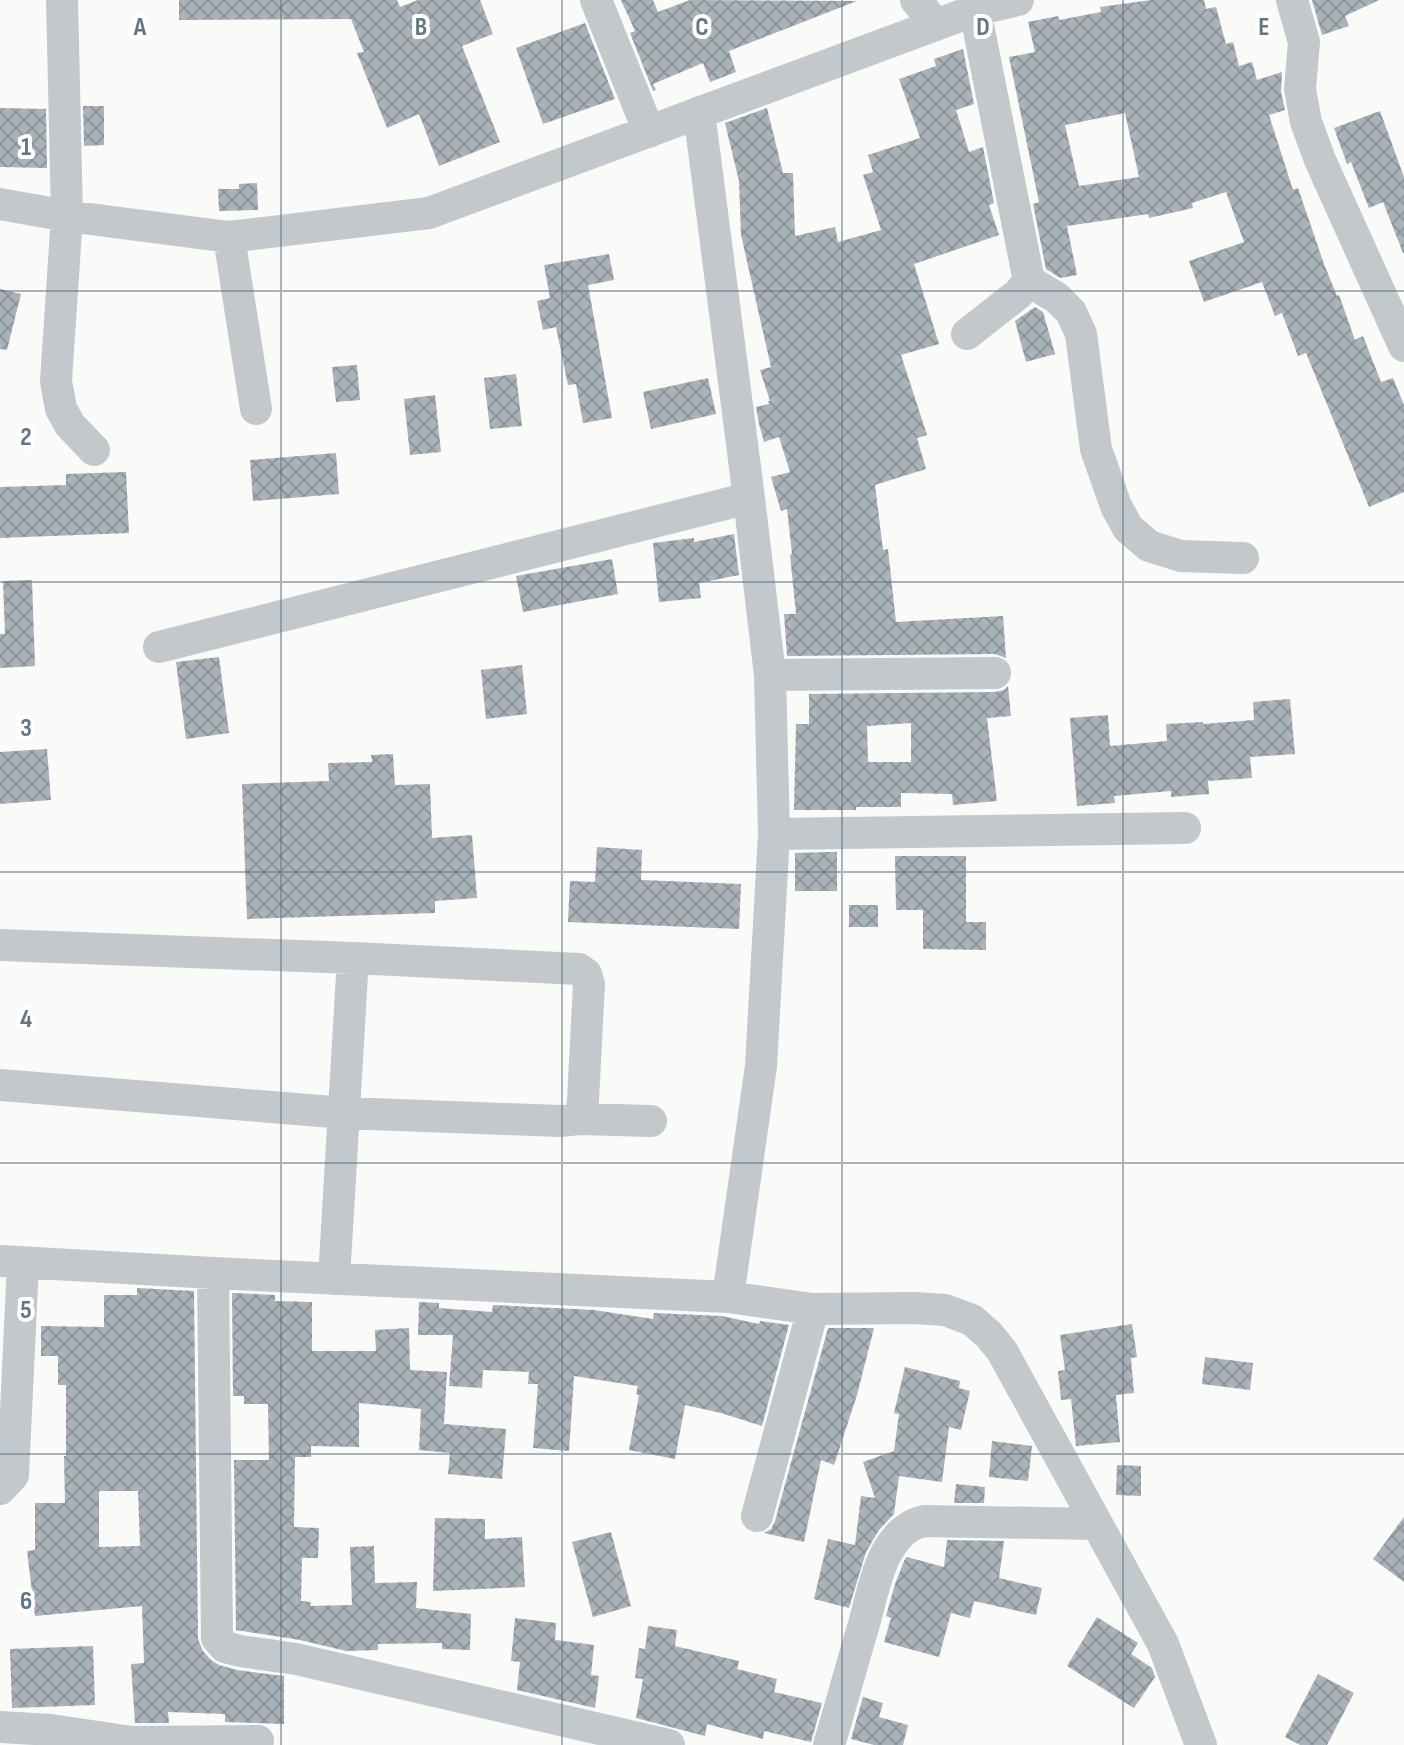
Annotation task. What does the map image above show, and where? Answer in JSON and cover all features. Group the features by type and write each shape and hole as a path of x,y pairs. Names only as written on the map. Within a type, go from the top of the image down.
{"street":[{"path":"62,0 67,216 56,381 61,409 70,425 94,450"},
{"path":"596,0 649,132"},
{"path":"916,0 936,25"},
{"path":"0,204 229,237 429,213 936,25 975,5 1018,0"},
{"path":"1292,0 1304,42 1300,89 1306,122 1320,160 1404,346"},
{"path":"975,5 1029,281 1057,298 1071,312 1081,334 1096,449 1116,506 1128,528 1149,546 1181,556 1243,558"},
{"path":"699,112 770,675 774,834 761,1066 728,1297"},
{"path":"229,237 256,409"},
{"path":"967,334 1018,294 1029,281"},
{"path":"159,647 749,498"},
{"path":"770,675 995,673"},
{"path":"774,834 1185,828"},
{"path":"0,945 579,969 586,974 589,984 580,1119"},
{"path":"334,1279 353,958"},
{"path":"0,1085 345,1113 559,1121 651,1121"},
{"path":"0,1489 13,1475 11,1262 728,1297 813,1309 945,1310 972,1320 1002,1351 1163,1644 1201,1745"},
{"path":"213,1273 216,1607 217,1638 225,1647 296,1659 669,1745"},
{"path":"757,1516 813,1309"},
{"path":"829,1745 885,1556 906,1528 924,1521 1096,1524"},
{"path":"0,1727 51,1730 132,1744 258,1741"}],"building":[{"path":"179,0 397,0 400,7 418,0 480,0 493,34 462,46 500,142 439,166 419,114 387,128 357,53 364,52 351,19 179,20"},
{"path":"621,0 653,0 658,12 690,0 857,1 729,51 736,72 710,82 703,63 653,84 656,90 653,91 630,33 635,31"},
{"path":"1151,0 1204,0 1206,9 1216,7 1226,44 1233,42 1239,66 1252,62 1257,80 1282,72 1281,92 1285,110 1269,115 1293,190 1298,188 1355,340 1363,336 1381,382 1393,378 1404,405 1404,492 1369,507 1306,353 1298,356 1282,313 1275,316 1262,282 1204,302 1189,261 1244,242 1226,192 1192,203 1193,208 1149,218 1148,214 1067,226 1077,275 1060,278 1046,269 1033,204 1039,202 1009,57 1035,52 1028,22 1101,12 1100,7","holes":["1125,113 1139,177 1079,186 1065,125"]},
{"path":"1312,0 1379,0 1345,16 1349,26 1322,35"},
{"path":"585,23 615,99 543,124 516,48"},
{"path":"963,49 974,104 956,110 969,152 983,147 994,203 989,205 999,235 914,264 939,344 901,355 927,435 917,438 926,469 875,485 883,550 888,549 896,622 1003,616 1006,658 995,654 787,656 784,614 796,614 792,554 787,509 781,511 771,477 790,472 779,437 764,442 759,424 756,407 770,401 760,370 771,367 741,235 739,181 725,123 767,108 783,173 793,173 795,236 835,227 838,242 881,230 863,175 873,172 868,155 920,138 899,79 936,66 934,59"},
{"path":"83,106 104,106 104,145 84,146"},
{"path":"0,108 46,109 47,168 0,167"},
{"path":"1380,111 1404,177 1404,253 1383,202 1369,208 1351,162 1347,164 1334,128"},
{"path":"257,183 258,210 219,211 218,189 239,189 239,184"},
{"path":"609,254 614,280 588,285 612,418 583,423 576,384 568,385 556,327 543,330 537,301 550,298 544,265"},
{"path":"0,289 21,294 7,350 0,349"},
{"path":"1035,307 1043,312 1055,354 1026,362 1015,321"},
{"path":"357,365 360,400 336,402 332,367"},
{"path":"516,374 522,426 490,429 484,378"},
{"path":"708,378 716,414 651,429 643,392"},
{"path":"435,395 441,452 410,455 404,399"},
{"path":"336,453 339,494 253,501 250,460"},
{"path":"126,472 129,533 0,538 0,487 66,485 66,474"},
{"path":"734,534 739,575 699,583 701,598 659,602 653,543 694,538 694,542"},
{"path":"612,559 618,594 523,612 516,576"},
{"path":"32,580 35,666 0,668 0,634 5,634 3,581"},
{"path":"219,657 229,733 186,739 176,662"},
{"path":"522,665 527,714 486,719 481,670"},
{"path":"1008,686 1011,716 987,718 997,801 953,805 952,794 901,793 901,807 794,810 796,724 809,724 809,694 1004,690","holes":["911,723 911,762 868,762 867,726"]},
{"path":"1290,699 1295,754 1250,757 1252,778 1208,781 1209,794 1171,797 1171,791 1114,796 1115,803 1077,806 1070,718 1108,715 1110,746 1167,741 1166,724 1254,720 1253,702"},
{"path":"47,749 51,800 0,804 0,752"},
{"path":"393,754 395,785 430,784 432,838 472,835 477,898 435,901 435,913 247,919 242,784 329,781 328,763 372,762 371,755"},
{"path":"597,847 642,850 641,880 741,884 739,929 568,922 570,881 595,882"},
{"path":"837,852 837,891 795,891 795,853"},
{"path":"895,856 966,856 966,922 986,922 986,950 923,949 923,910 896,910"},
{"path":"849,905 878,905 878,927 849,927"},
{"path":"137,1288 194,1291 198,1639 203,1651 219,1665 284,1676 284,1724 225,1722 225,1714 168,1712 169,1723 135,1723 131,1664 144,1663 142,1606 35,1616 27,1551 35,1550 35,1503 65,1503 66,1456 66,1385 58,1385 58,1356 41,1356 41,1326 104,1327 104,1295 137,1295","holes":["99,1491 138,1491 140,1546 99,1547"]},
{"path":"232,1293 275,1295 275,1301 312,1302 312,1351 376,1351 375,1330 409,1328 410,1370 447,1372 444,1424 506,1429 502,1479 448,1474 450,1453 419,1450 421,1409 359,1403 359,1447 311,1446 311,1457 295,1457 294,1527 319,1528 318,1558 302,1558 301,1601 311,1602 310,1606 352,1605 350,1547 374,1546 375,1583 417,1582 416,1608 471,1614 470,1650 442,1649 442,1643 378,1644 378,1650 346,1651 236,1630 234,1460 269,1460 268,1404 244,1404 244,1396 233,1396"},
{"path":"419,1302 439,1303 439,1308 492,1312 493,1305 594,1310 653,1319 654,1313 722,1316 759,1324 760,1321 789,1325 762,1426 685,1405 675,1459 629,1450 638,1386 574,1376 569,1451 533,1448 538,1384 528,1384 529,1372 483,1370 482,1388 449,1386 453,1335 418,1335"},
{"path":"1132,1324 1137,1357 1131,1358 1134,1393 1116,1395 1120,1442 1076,1446 1071,1399 1061,1400 1058,1371 1065,1370 1060,1335"},
{"path":"828,1328 874,1328 857,1395 834,1465 821,1460 804,1542 764,1533 771,1529 775,1521"},
{"path":"1205,1357 1253,1363 1250,1390 1202,1384"},
{"path":"905,1367 960,1381 959,1388 970,1391 961,1430 949,1427 942,1482 899,1476 894,1514 879,1530 866,1552 849,1608 814,1599 828,1539 855,1545 861,1496 875,1498 863,1462 894,1451 899,1414 894,1413"},
{"path":"992,1441 1032,1446 1028,1481 989,1477"},
{"path":"1117,1465 1141,1466 1141,1496 1116,1495"},
{"path":"956,1484 985,1487 984,1503 954,1503"},
{"path":"1404,1517 1404,1582 1373,1559"},
{"path":"435,1518 485,1519 485,1539 522,1537 525,1587 433,1591"},
{"path":"611,1532 631,1606 593,1617 572,1542"},
{"path":"947,1540 1004,1541 999,1578 1042,1588 1036,1615 974,1601 970,1618 951,1613 939,1657 884,1642 891,1618 886,1616 904,1561 907,1557 944,1567"},
{"path":"1097,1617 1138,1643 1131,1654 1152,1668 1155,1677 1134,1708 1067,1666"},
{"path":"515,1618 556,1623 555,1640 594,1645 591,1675 599,1676 595,1708 517,1690 520,1662 511,1661"},
{"path":"648,1626 677,1630 675,1646 739,1661 737,1669 777,1679 774,1692 822,1703 811,1742 764,1731 763,1739 707,1724 705,1736 636,1718 643,1679 635,1678 639,1648 645,1649"},
{"path":"93,1646 95,1705 12,1708 10,1649"},
{"path":"1318,1674 1354,1693 1327,1745 1300,1745 1285,1737"},
{"path":"863,1697 883,1703 879,1717 908,1725 903,1745 874,1745 851,1739"}]}
